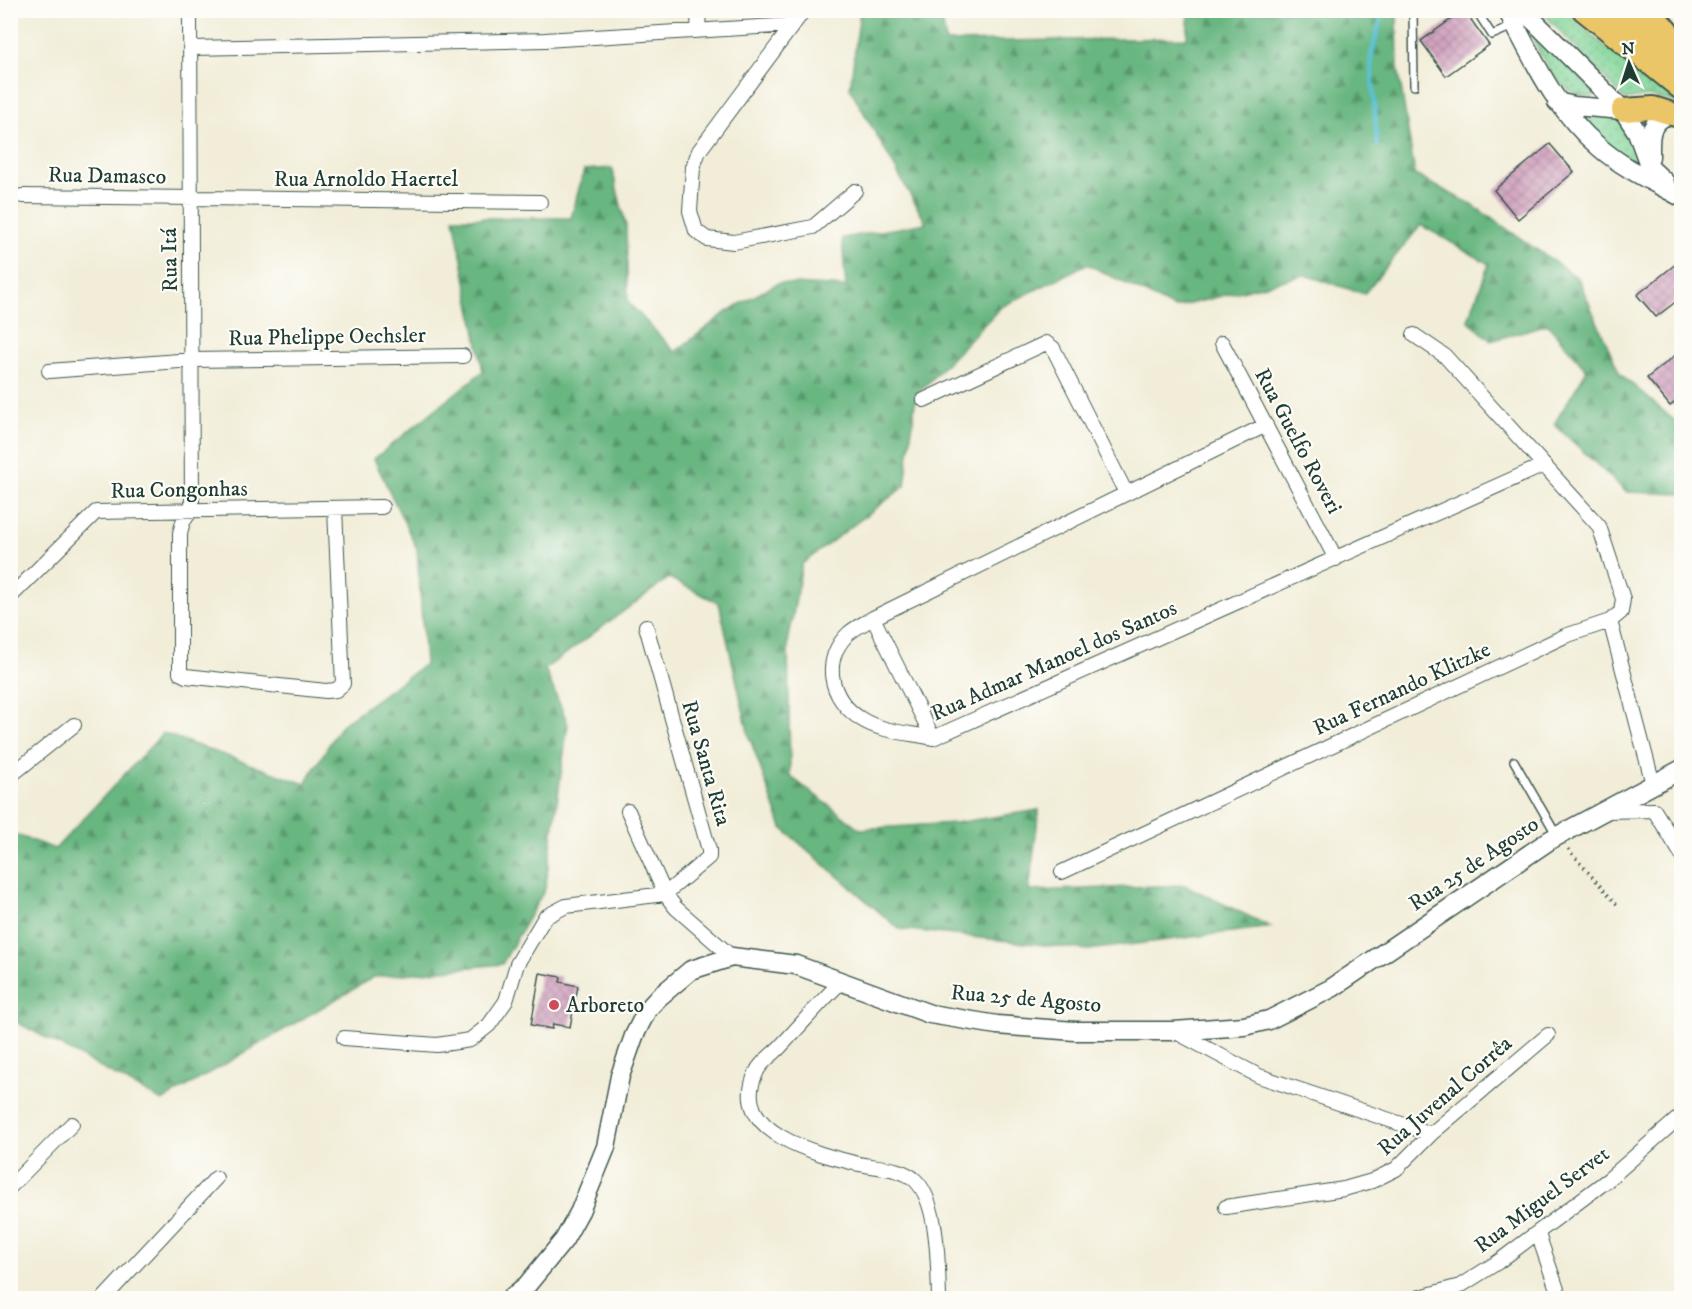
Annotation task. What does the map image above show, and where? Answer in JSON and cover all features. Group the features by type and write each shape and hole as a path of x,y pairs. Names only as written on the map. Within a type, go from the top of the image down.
{"main road":[{"path":"1584,10 1682,89"},
{"path":"1618,10 1682,61"},
{"path":"1649,10 1682,49"},
{"path":"1623,110 1653,108 1676,115"}],"street":[{"name":"Rua Itá","path":"190,10 192,48 190,199 192,509"},
{"path":"698,29 699,10"},
{"path":"804,10 699,151 693,167 690,211 696,231 707,239 734,242 813,227 855,191"},
{"path":"1515,15 1557,102 1577,127 1600,148 1633,171 1682,197"},
{"path":"1515,15 1623,110 1637,132 1650,168 1682,197"},
{"path":"192,48 544,40 793,24"},
{"path":"1557,102 1574,106 1623,110"},
{"path":"1650,168 1651,129 1657,120 1676,115"},
{"name":"Rua Damasco","path":"22,196 190,199"},
{"name":"Rua Arnoldo Haertel","path":"190,199 540,202"},
{"path":"1414,335 1445,356 1599,526 1623,599 1621,612 1610,621 1653,784"},
{"path":"924,400 1046,343 1053,348 1126,493"},
{"name":"Rua Guelfo Roveri","path":"1222,343 1336,559"},
{"name":"Rua Phelippe Oechsler","path":"50,371 192,360 463,356"},
{"name":"Rua Admar Manoel dos Santos","path":"1266,425 873,618 849,633 833,653 831,675 836,695 861,719 881,727 933,738 1544,465"},
{"name":"Rua Congonhas","path":"10,597 96,512 382,507"},
{"path":"192,509 183,522 180,533 180,673 186,676 326,691 336,690 343,684 335,509"},
{"path":"873,618 933,738"},
{"name":"Rua Fernando Klitzke","path":"1062,872 1565,636 1610,621"},
{"name":"Rua Santa Rita","path":"646,626 709,850 709,857 665,894"},
{"path":"10,776 74,725"},
{"name":"Rua 25 de Agosto","path":"511,1299 527,1285 564,1240 580,1211 606,1147 620,1076 634,1036 647,1010 691,970 732,957 796,965 930,1014 998,1025 1075,1031 1174,1031 1244,1026 1269,1020 1332,988 1557,836 1682,769"},
{"path":"1603,811 1654,810 1682,855"},
{"path":"628,811 665,894 732,957"},
{"path":"344,1038 437,1044 470,1040 489,1025 506,1001 518,964 545,917 566,906 665,894"},
{"path":"841,982 758,1068 749,1090 753,1108 764,1124 782,1140 859,1164 895,1170 916,1181 924,1192 931,1212 937,1249 939,1299"},
{"path":"1174,1031 1259,1076 1431,1134"},
{"name":"Rua Juvenal Corrêa","path":"1226,1207 1344,1189 1372,1182 1396,1169 1431,1134 1548,1035"},
{"name":"Rua Miguel Servet","path":"1417,1299 1460,1286 1538,1234 1608,1179 1682,1115"},
{"path":"10,1187 72,1124"},
{"path":"104,1299 216,1178"},
{"path":"1538,1234 1560,1299"}],"lane":[{"path":"1413,10 1414,86"},
{"path":"1476,10 1492,35 1515,15"},
{"path":"1514,761 1557,836"}],"path":[{"path":"1557,836 1619,907"}],"green space":[{"path":"860,11 941,11 946,42 1187,38 1189,11 1397,11 1398,67 1415,175 1472,205 1578,278 1620,374 1681,426 1681,494 1626,492 1554,424 1587,370 1547,324 1491,341 1468,320 1489,264 1421,225 1364,294 1305,275 1174,308 1087,264 1001,307 916,395 905,486 802,564 788,643 790,776 860,829 955,823 1039,810 1029,891 1185,885 1271,927 1088,950 899,929 782,828 749,736 719,603 669,578 545,669 568,724 545,889 502,964 374,977 162,1101 11,1019 11,833 55,849 163,733 305,784 341,725 425,664 417,549 374,459 483,371 454,218 571,218 584,170 612,168 626,226 628,302 675,352 728,311 778,283 846,287 842,238 926,223 850,88"},
{"path":"1541,11 1566,11 1597,40 1681,103 1647,96 1626,100"},
{"path":"1523,18 1596,94 1593,97 1579,95 1567,89 1557,80 1541,56"},
{"path":"1579,114 1617,115 1637,145 1640,167 1595,136"}],"building":[{"path":"1464,10 1489,45 1446,76 1421,41"},
{"path":"1550,144 1574,172 1518,219 1494,190"},
{"path":"1682,259 1682,297 1656,317 1637,295"},
{"path":"1682,350 1682,397 1670,406 1647,378"},
{"name":"Arboreto","path":"540,973 561,977 560,982 578,986 570,1027 553,1024 552,1029 531,1025"}],"waterway":[{"path":"1377,144 1371,57 1383,10"}],"place":[{"name":"Arboreto","path":"554,1005"}]}
